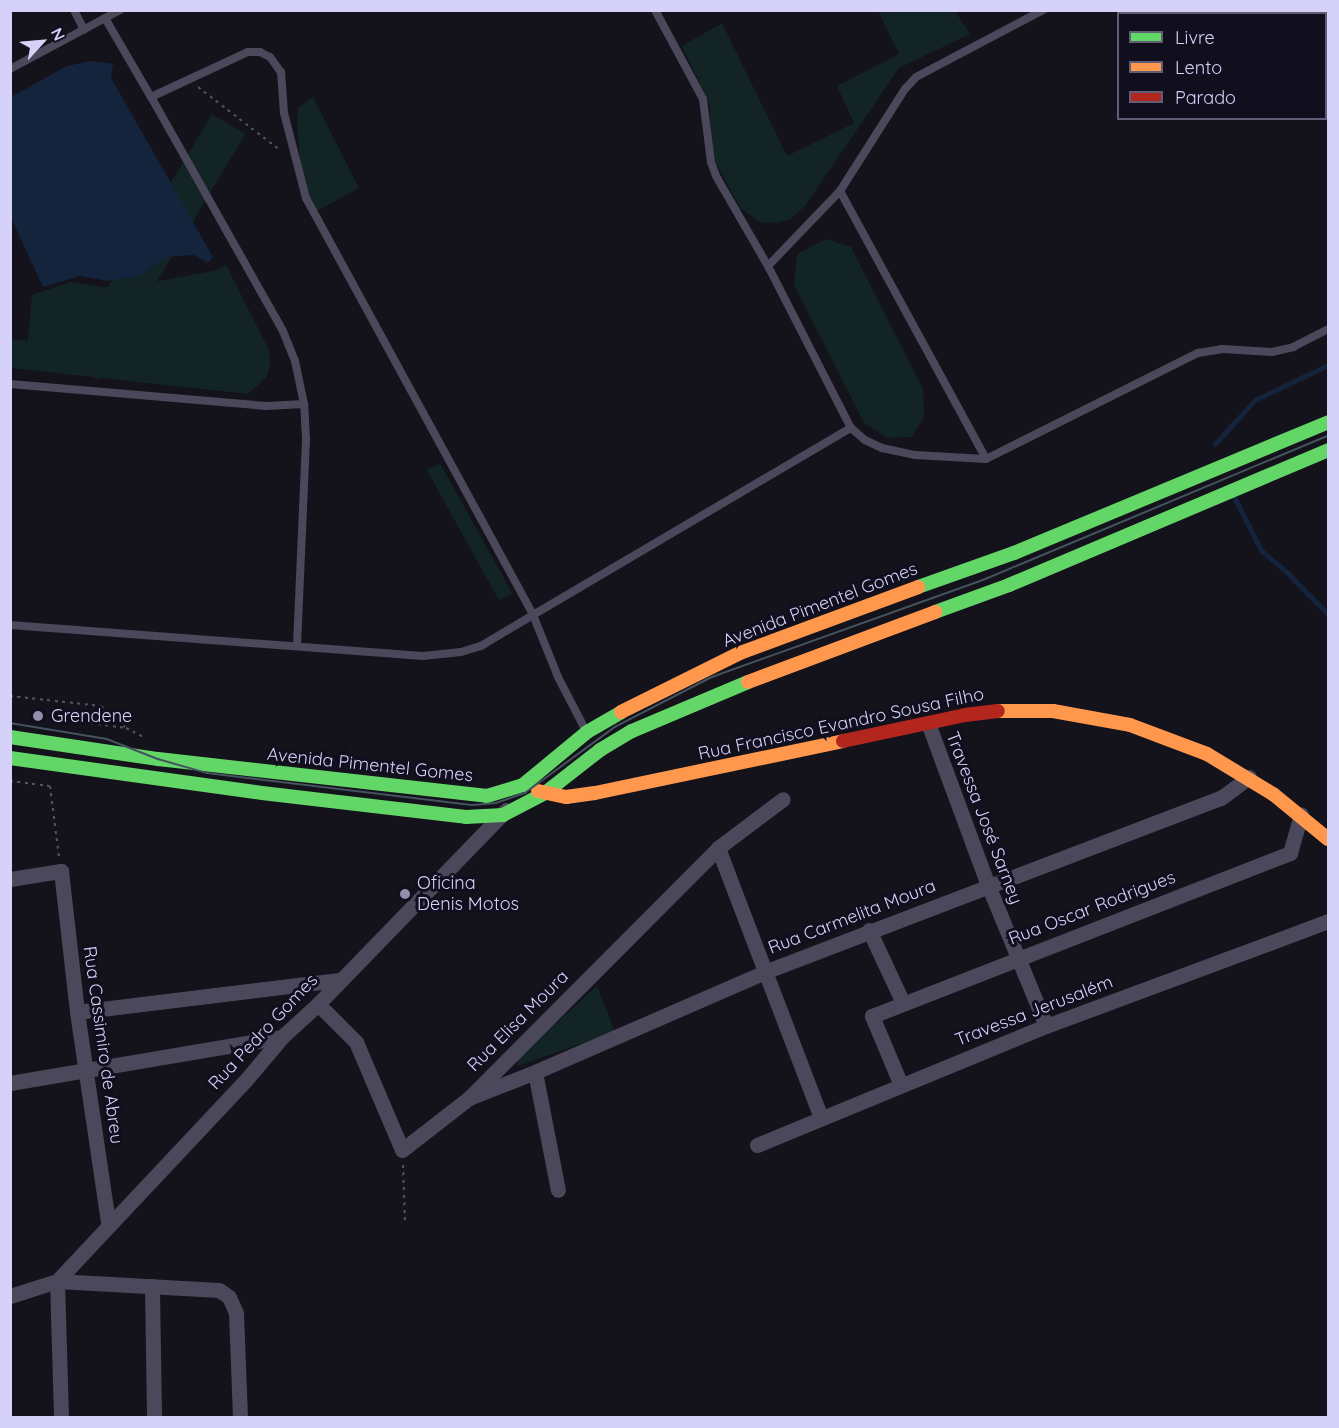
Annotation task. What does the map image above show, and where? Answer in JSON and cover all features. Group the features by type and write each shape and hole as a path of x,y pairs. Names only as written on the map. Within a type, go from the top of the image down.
{"main road":[{"name":"Avenida Pimentel Gomes","path":"10,737 158,759 469,796 487,796 518,787 550,765 587,732 663,689 740,653 823,620 1014,553 1329,422"},
{"path":"10,758 455,815 503,815 545,794 600,750 632,731 709,696 1009,585 1326,451"},
{"path":"823,620 835,649"},
{"name":"Rua Francisco Evandro Sousa Filho","path":"545,794 566,797 595,793 928,723 999,711 1053,711 1130,725 1172,739 1249,777 1301,815 1329,839"},
{"path":"518,787 545,794"}],"street":[{"name":"Travessa José Sarney","path":"928,723 988,885 1046,1026"},
{"name":"Rua Carmelita Moura","path":"469,1098 869,930 1221,798 1249,777"},
{"path":"503,815 518,787"},
{"name":"Rua Elisa Moura","path":"402,1150 469,1098 718,848 783,799"},
{"name":"Rua Pedro Gomes","path":"57,1281 108,1223 245,1081 282,1037 318,1004 503,815"},
{"name":"Rua Oscar Rodrigues","path":"901,1085 872,1016 1290,853 1301,815"},
{"path":"718,848 767,971 821,1118"},
{"path":"10,879 61,871"},
{"name":"Rua Cassimiro de Abreu","path":"61,871 77,1012 108,1223"},
{"name":"Travessa Jerusalém","path":"757,1145 1046,1026 1329,921"},
{"path":"869,930 903,1003"},
{"path":"77,1012 339,980"},
{"path":"318,1004 356,1042 402,1150"},
{"path":"10,1083 282,1037"},
{"path":"535,1072 558,1190"},
{"path":"57,1281 61,1418"},
{"path":"10,1296 57,1281 219,1290 229,1296 237,1313 240,1418"},
{"path":"152,1286 154,1418"}],"lane":[{"path":"74,10 84,30"},
{"path":"10,69 120,10"},
{"path":"655,10 703,99 711,162 716,176 768,266 851,428 865,440 882,448 915,456 986,459 1198,353 1222,349 1272,352 1293,347 1329,329"},
{"path":"768,266 840,191 905,89 916,77 1043,10"},
{"path":"105,18 283,331 295,361 304,404 305,473 297,646"},
{"path":"151,97 248,51 260,52 270,57 281,72 284,113 306,198 533,615 558,677 587,732 600,750"},
{"path":"840,191 986,459"},
{"path":"10,384 266,406 304,404"},
{"path":"10,625 423,656 442,655 481,646 851,428"}],"path":[{"path":"187,78 296,162"},
{"path":"10,696 101,706 126,728 153,742"},
{"path":"83,722 126,728"},
{"path":"10,781 50,786 61,871"},
{"path":"402,1150 405,1223"}],"shaded area":[{"path":"878,11 955,11 970,34 899,68 805,206 791,219 776,223 760,222 740,208 711,153 710,105 682,46 722,23 787,156 854,123 837,86 899,54"},
{"path":"313,97 359,188 315,212 302,184 297,121 298,108"},
{"path":"212,114 245,134 98,380 64,360"},
{"path":"826,239 851,247 923,389 924,418 911,437 888,438 864,423 794,285 797,254"},
{"path":"226,265 269,350 270,365 267,377 248,394 11,368 11,339 28,341 32,295 70,282 116,289 217,270"},
{"path":"440,463 512,593 499,601 427,470"},
{"path":"597,986 615,1032 517,1066 518,1057"}],"water":[{"path":"92,61 113,64 111,78 213,257 208,263 194,255 165,257 139,276 107,281 80,276 43,287 11,218 11,97 67,66"}],"waterway":[{"path":"1215,444 1255,400 1328,365"},
{"path":"1235,498 1262,551 1288,573 1328,614"}],"tram line":[{"path":"10,723 107,739 158,759 207,773 473,805 496,803 525,793 615,727 712,677 983,580 1328,436"}],"traffic: fast":[{"path":"918,587 1014,553 1328,422"},
{"path":"935,612 1009,585 1328,450"},
{"path":"10,758 262,793 466,817 503,815 545,793 600,750 632,731 748,682"},
{"path":"10,737 158,759 487,796 523,785 587,732 621,712"}],"traffic: slow":[{"path":"621,712 740,653 918,587"},
{"path":"748,682 935,612"},
{"path":"998,711 1053,711 1130,725 1207,754 1273,794 1328,839"},
{"path":"538,791 566,797 595,793 843,741"}],"traffic: jam":[{"path":"843,741 965,715 998,711"}],"place":[{"name":"Grendene","path":"38,716"},
{"name":"Oficina Denis Motos","path":"405,894"}]}
